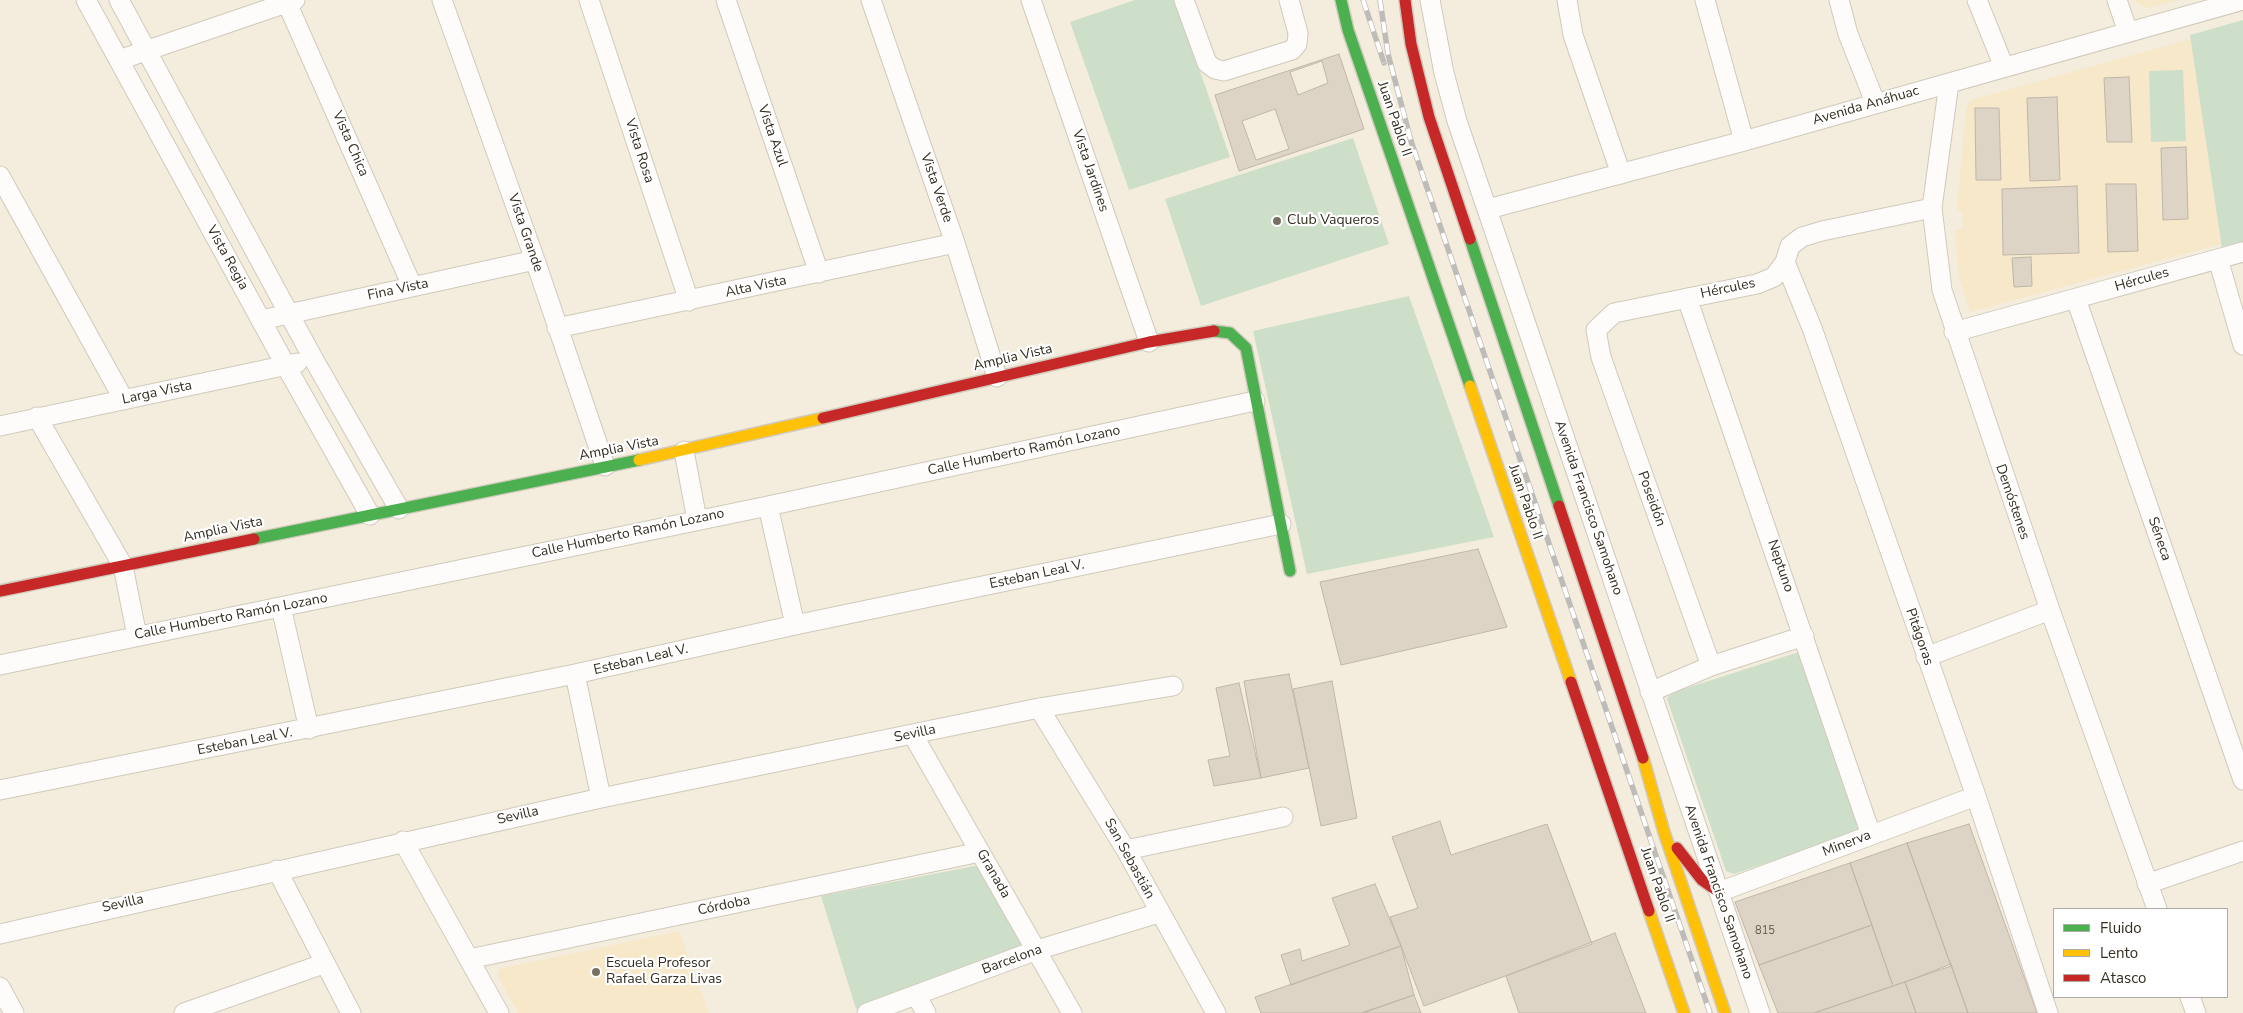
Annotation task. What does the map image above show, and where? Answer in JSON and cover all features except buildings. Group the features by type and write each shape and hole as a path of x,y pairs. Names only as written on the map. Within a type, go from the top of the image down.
{"main road":[{"name":"Juan Pablo II","path":"1340,0 1377,116 1684,1013"},
{"name":"Juan Pablo II","path":"1405,0 1411,44 1429,117 1641,752 1664,832 1725,1013"},
{"name":"Amplia Vista","path":"0,591 684,451 1149,342 1217,331 1230,333 1240,340 1246,348 1255,401"},
{"path":"1255,401 1290,571"},
{"path":"1664,832 1702,880 1719,892"}],"street":[{"name":"Vista Regia","path":"86,0 370,516"},
{"name":"Vista Regia","path":"119,0 314,360 398,509"},
{"name":"Vista Grande","path":"442,0 535,260 605,466"},
{"name":"Vista Rosa","path":"589,0 689,301"},
{"name":"Vista Azul","path":"726,0 818,273"},
{"name":"Vista Verde","path":"871,0 955,243 997,377"},
{"path":"1184,0 1207,63 1215,69 1224,71 1292,50 1296,44 1298,34 1289,0"},
{"name":"Avenida Francisco Samohano","path":"1430,0 1456,121 1488,209 1760,1013"},
{"path":"1567,0 1573,35 1621,174"},
{"path":"1704,0 1744,140"},
{"path":"1839,0 1848,34 1875,102"},
{"path":"1977,0 2004,67"},
{"path":"2117,0 2128,32"},
{"name":"Avenida Anáhuac","path":"1488,209 1744,140 2243,0"},
{"path":"119,60 291,1"},
{"name":"Vista Chica","path":"291,1 412,286"},
{"name":"Vista Jardines","path":"1038,2 1149,342"},
{"name":"Demóstenes","path":"1949,83 1932,208 1942,290 1954,332 2050,610 2157,908"},
{"path":"0,176 124,400"},
{"name":"Hércules","path":"1596,330 1614,313 1757,284 1774,277 1785,262 1790,246 1802,237 1822,230 1932,208"},
{"name":"Alta Vista","path":"557,328 955,243"},
{"name":"Hércules","path":"1954,332 2243,252"},
{"path":"2218,259 2243,345"},
{"name":"Fina Vista","path":"261,320 535,260"},
{"name":"Pitágoras","path":"1785,262 1802,300 1976,796 2048,1013"},
{"name":"Neptuno","path":"1687,298 1871,834"},
{"name":"Séneca","path":"2076,299 2243,780"},
{"name":"Poseidón","path":"1596,330 1601,357 1711,666"},
{"name":"Larga Vista","path":"0,426 314,360"},
{"name":"Calle Humberto Ramón Lozano","path":"0,664 768,506 1255,401"},
{"path":"37,417 123,566 137,636"},
{"path":"684,451 697,520"},
{"path":"768,506 795,625"},
{"name":"Esteban Leal V.","path":"0,790 575,674 795,625 1281,524"},
{"path":"281,607 309,729"},
{"path":"1926,657 2050,610"},
{"path":"1650,692 1711,666 1804,636"},
{"path":"575,674 601,798"},
{"name":"Sevilla","path":"0,934 404,841 601,798 1039,708 1173,686"},
{"name":"San Sebastián","path":"1039,708 1126,850 1159,913 1216,1013"},
{"name":"Granada","path":"914,735 1072,1013"},
{"name":"Minerva","path":"1719,892 1976,796"},
{"path":"1126,850 1283,817"},
{"path":"404,841 499,1013"},
{"path":"2147,884 2243,850"},
{"name":"Córdoba","path":"469,959 980,852"},
{"path":"277,870 323,964 350,1013"},
{"name":"Barcelona","path":"867,1013 1037,950 1159,913"},
{"path":"184,1013 323,964"},
{"path":"0,987 14,1013"},
{"path":"916,995 926,1013"},
{"path":"2190,998 2196,1013"}],"shaded area":[{"path":"2136,0 2178,0 2148,8 2137,4"},
{"path":"2191,39 2221,244 1970,312 1959,277 1955,230 1963,229 1962,212 1957,209 1966,109 1971,100"},
{"name":"Escuela Profesor Rafael Garza Livas","path":"679,931 709,1013 518,1013 497,974 499,969"}],"green space":[{"path":"1135,0 1175,0 1230,157 1129,190 1070,22"},
{"path":"2243,20 2243,243 2222,249 2190,35"},
{"path":"2183,70 2186,141 2151,142 2149,71"},
{"name":"Club Vaqueros","path":"1353,138 1389,244 1201,306 1165,199"},
{"path":"1409,296 1494,537 1307,574 1253,331"},
{"path":"1799,652 1864,830 1734,874 1726,871 1667,699 1671,693"},
{"path":"974,866 981,868 1024,944 1021,952 856,1009 821,896"}],"railway":[{"path":"1363,0 1384,63"},
{"path":"1380,0 1388,54 1411,141 1710,1013"}],"traffic: fast":[{"path":"1341,0 1348,30 1470,386"},
{"path":"1470,239 1559,506"},
{"path":"1214,331 1230,333 1246,348 1290,571"},
{"path":"254,539 639,460"}],"traffic: slow":[{"path":"1470,386 1571,682"},
{"path":"639,460 823,418"},
{"path":"1643,758 1664,832 1725,1013"},
{"path":"1649,911 1684,1013"}],"traffic: jam":[{"path":"1405,0 1411,44 1429,117 1470,239"},
{"path":"823,418 1149,342 1214,331"},
{"path":"1559,506 1643,758"},
{"path":"0,591 254,539"},
{"path":"1571,682 1649,911"},
{"path":"1677,848 1702,880 1719,892"}],"place":[{"name":"Club Vaqueros","path":"1277,221"},
{"name":"Escuela Profesor Rafael Garza Livas","path":"596,972"}]}
